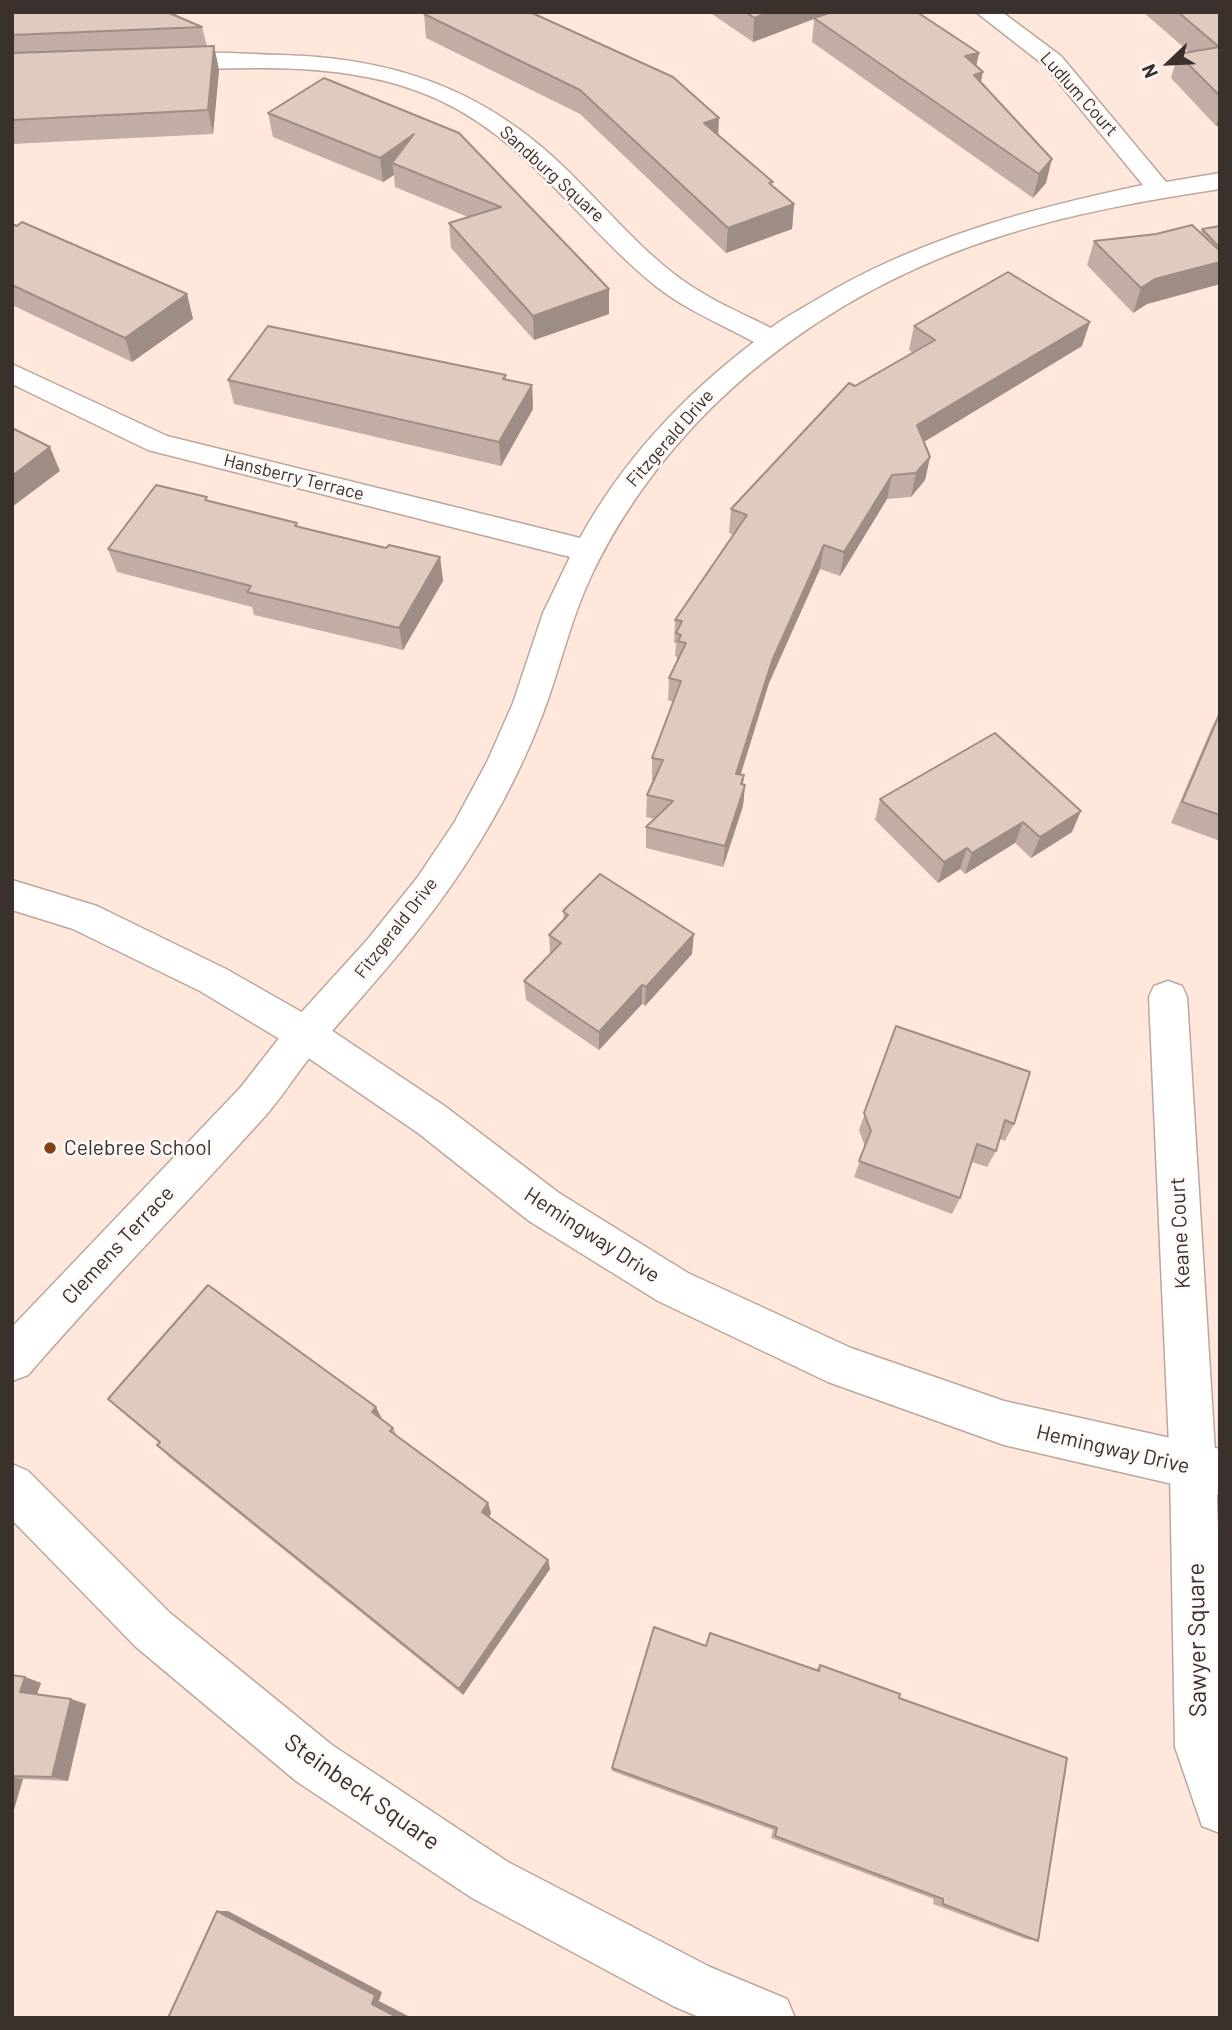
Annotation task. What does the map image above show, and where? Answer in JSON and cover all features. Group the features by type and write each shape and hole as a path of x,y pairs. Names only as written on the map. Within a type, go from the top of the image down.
{"street":[{"name":"Ludlum Court","path":"987,12 1053,61 1158,189"},
{"name":"Sandburg Square","path":"135,64 264,60 300,62 381,74 432,89 458,100 483,113 517,137 665,280 772,340"},
{"name":"Fitzgerald Drive","path":"305,1034 362,974 446,865 481,808 523,723 554,627 588,551 642,466 696,405 772,340 820,307 871,279 957,241 1037,215 1158,189 1220,181"},
{"name":"Hansberry Terrace","path":"12,373 158,443 588,551"},
{"name":"Hemingway Drive","path":"12,895 84,917 214,980 305,1034 432,1120 544,1207 673,1287 844,1367 1004,1423 1206,1470"},
{"name":"Keane Court","path":"1168,997 1206,1470"},
{"name":"Clemens Terrace","path":"12,1360 258,1095 305,1034"},
{"name":"Sawyer Square","path":"1206,1470 1200,1747 1220,1808"},
{"name":"Steinbeck Square","path":"12,1487 153,1630 314,1763 490,1880 692,1987 768,2018"}],"building":[{"path":"12,12 167,12 202,27 12,35"},
{"path":"530,12 673,77 719,118 704,123 773,182 769,183 794,204 728,228 580,90 424,14"},
{"path":"746,12 770,12 754,18"},
{"path":"832,12 917,12 979,53 965,56 983,72 974,75 1052,159 1039,174 814,18"},
{"path":"1178,12 1220,12 1220,96 1178,54 1219,47"},
{"path":"214,46 208,110 12,120 12,53"},
{"path":"324,78 459,133 609,289 533,316 449,223 501,207 392,163 414,134 380,158 268,113"},
{"path":"22,222 187,294 125,338 12,285 12,224 17,226"},
{"path":"1192,225 1220,251 1220,262 1155,279 1141,288 1094,241 1156,234"},
{"path":"1220,226 1220,248 1202,229"},
{"path":"1008,272 1090,322 917,425 930,457 916,473 892,475 844,552 824,545 772,661 736,774 744,775 741,784 745,785 725,846 646,827 673,801 647,795 663,760 652,758 681,681 669,678 686,643 678,641 681,635 676,633 682,621 675,620 747,515 731,509 849,383 855,386 935,340 914,326"},
{"path":"268,326 506,375 503,379 532,385 499,442 228,380"},
{"path":"12,428 50,447 12,476"},
{"path":"156,485 297,523 295,526 386,548 389,545 440,557 399,628 247,592 251,586 108,549"},
{"path":"1220,713 1220,815 1182,802"},
{"path":"995,733 1081,811 1040,837 1023,822 972,853 967,848 944,862 880,799"},
{"path":"600,874 694,934 646,987 642,985 599,1032 524,981 561,943 549,935 568,915 563,911"},
{"path":"896,1026 1030,1072 1014,1124 1005,1120 996,1151 977,1144 960,1198 859,1161 871,1131 864,1113"},
{"path":"208,1285 376,1407 372,1412 393,1428 390,1431 488,1503 482,1512 548,1560 459,1689 157,1445 160,1442 108,1399"},
{"path":"654,1627 706,1646 710,1633 819,1671 820,1665 900,1694 899,1698 1067,1758 1038,1941 943,1904 943,1899 775,1836 777,1828 612,1768"},
{"path":"12,1675 25,1677 20,1692 71,1699 52,1777 12,1776"},
{"path":"217,1911 375,1995 372,2004 399,2018 168,2018"}],"place":[{"name":"Celebree School","path":"50,1148"}]}
